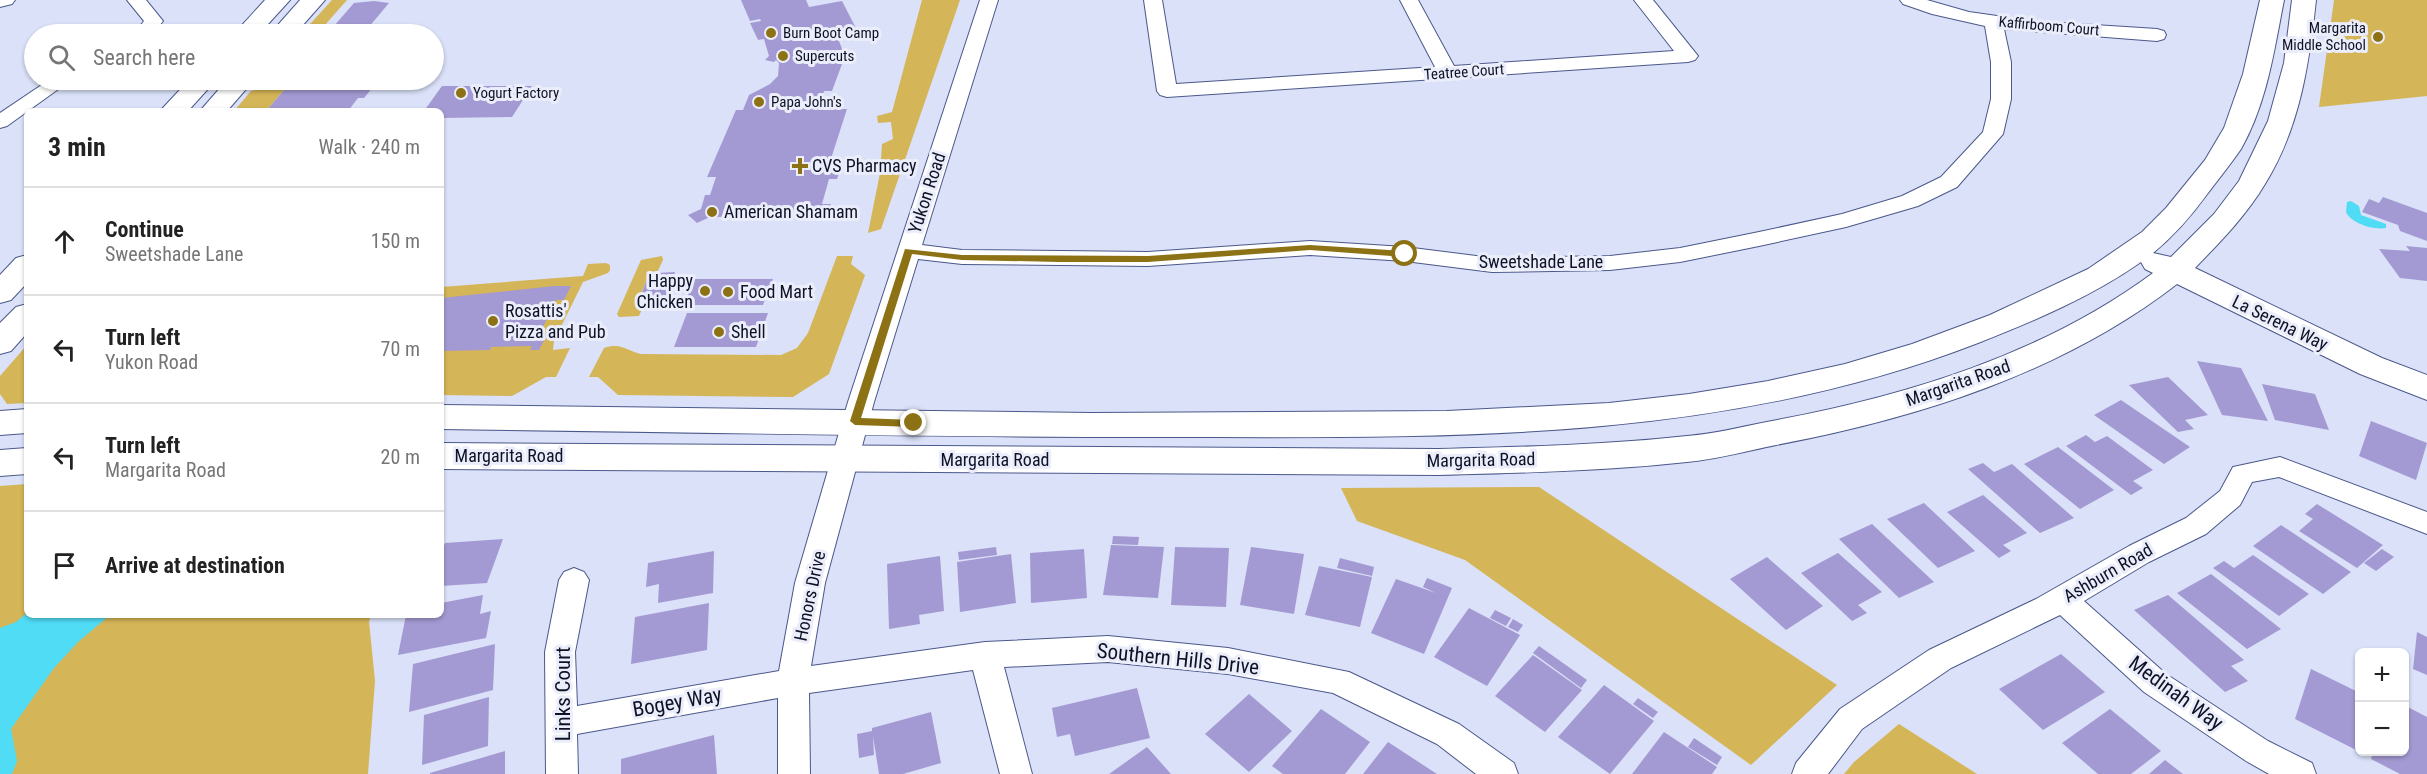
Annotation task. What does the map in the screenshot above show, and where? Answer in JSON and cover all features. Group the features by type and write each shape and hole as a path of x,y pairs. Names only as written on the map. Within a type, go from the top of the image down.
{"main road":[{"path":"255,24 278,0"},
{"path":"291,24 313,0"},
{"name":"Margarita Road","path":"444,417 1224,426 1454,424 1562,420 1654,412 1761,395 1834,379 1954,342 2065,293 2109,270 2156,235 2185,204 2227,150 2240,124 2253,87 2272,0"},
{"name":"Margarita Road","path":"444,456 1438,462 1587,458 1690,449 1821,424 1919,398 2001,371 2072,337 2146,293 2175,271 2224,220 2252,183 2281,121 2297,63 2304,0"},
{"path":"176,108 193,90"},
{"path":"216,108 232,90"},
{"name":"La Serena Way","path":"2136,252 2362,362 2427,388"},
{"path":"0,293 24,268"},
{"path":"0,343 24,317"},
{"path":"0,423 24,421"},
{"path":"0,463 24,461"}],"street":[{"path":"0,2 6,0"},
{"path":"136,0 154,21 151,24"},
{"name":"Yukon Road","path":"855,421 988,0"},
{"name":"Teatree Court","path":"1153,0 1167,91 1688,56 1642,0"},
{"path":"1409,0 1448,73"},
{"name":"Kaffirboom Court","path":"1909,0 1924,6 1993,21 2038,28 2157,34"},
{"name":"Sweetshade Lane","path":"908,251 962,257 1148,259 1310,248 1405,254 1492,265 1516,265 1610,263 1680,255 1759,239 1846,219 1910,201 1949,182 1970,162 1993,134 2001,99 2001,62 1993,21"},
{"path":"0,122 44,90"},
{"path":"0,103 40,92"},
{"name":"Honors Drive","path":"794,774 793,682 810,583 855,421"},
{"name":"Ashburn Road","path":"1808,774 1851,719 1940,659 2062,599 2139,554 2196,526 2230,498 2243,474 2280,467 2427,523"},
{"name":"Links Court","path":"562,774 560,652 574,580"},
{"name":"Medinah Way","path":"2062,599 2155,683 2257,751 2300,774"},
{"name":"Southern Hills Drive","path":"793,682 985,656 1108,649 1228,661 1338,681 1448,734 1502,774"},
{"path":"985,656 1016,774"},
{"name":"Bogey Way","path":"562,723 793,682"}],"shaded area":[{"path":"332,0 347,0 326,24 310,24"},
{"path":"922,0 960,0 881,229 868,233 880,173 882,144 893,139 891,122 878,123 877,116 892,112"},
{"name":"Margarita Middle School","path":"2334,0 2427,0 2427,96 2319,107"},
{"path":"284,90 269,108 237,108 251,91"},
{"path":"662,256 663,260 654,279 647,279 641,294 648,295 639,316 619,317 617,314 641,260"},
{"path":"837,256 853,256 851,264 865,275 829,374 793,397 618,395 598,377 589,377 604,348 610,346 619,346 641,354 781,355 797,348 808,333"},
{"path":"606,263 610,265 610,270 608,273 583,282 554,341 553,350 570,348 556,377 546,377 512,396 444,395 444,287 583,276 588,264"},
{"path":"24,348 24,403 7,404 0,394 0,376"},
{"path":"24,484 24,618 370,618 375,681 368,774 0,774 0,486"},
{"path":"1539,487 1837,685 1751,765 1465,560 1357,521 1341,488"},
{"path":"1899,724 1977,774 1844,774 1854,762"}],"water":[{"path":"2351,201 2359,206 2361,215 2386,224 2386,228 2369,227 2353,220 2346,212 2347,202"},
{"path":"24,615 24,618 106,618 78,642 54,668 11,729 17,761 12,774 0,774 0,628 16,622"}],"building":[{"path":"741,0 806,0 809,7 842,1 858,32 837,36 845,56 832,91 824,91 818,109 847,109 828,168 841,168 837,179 829,179 822,204 831,204 828,210 790,210 790,213 775,213 774,216 710,217 697,223 688,215 701,209 705,195 710,195 716,177 707,177 736,110 743,110 749,95 770,84 778,76 779,63 776,60 774,62 765,60 769,56 764,39 758,40 750,23 761,21 760,19 750,21"},
{"path":"374,1 389,3 371,24 336,24 354,3"},
{"path":"444,86 532,86 512,117 444,118 444,108 426,108 439,90 444,90"},
{"path":"284,90 371,90 364,98 358,98 350,108 269,108"},
{"path":"2383,197 2427,213 2427,241 2400,231 2398,225 2362,212 2369,199 2379,203"},
{"path":"2406,246 2427,248 2427,281 2400,278 2379,249 2410,251"},
{"path":"675,272 666,299 646,300 648,295 641,295 647,279 654,279 656,273"},
{"name":"Food Mart","path":"694,279 773,279 763,305 684,305"},
{"name":"Rosattis' Pizza and Pub","path":"571,286 564,300 556,300 539,335 547,335 539,350 530,350 532,346 444,351 444,298"},
{"path":"687,313 768,313 756,347 674,347"},
{"path":"2197,361 2241,368 2268,421 2222,415"},
{"path":"2168,377 2208,415 2185,420 2194,429 2178,432 2129,385"},
{"path":"2262,384 2315,394 2329,430 2275,420"},
{"path":"2121,400 2190,447 2164,464 2094,415"},
{"path":"2371,421 2427,443 2416,480 2359,456"},
{"path":"2086,435 2095,442 2107,436 2153,470 2133,481 2143,488 2131,495 2066,446"},
{"path":"2058,447 2114,490 2080,509 2024,464"},
{"path":"1983,463 1994,472 2012,464 2074,518 2040,533 1968,469"},
{"path":"1983,495 2027,533 2003,545 2011,551 1999,558 1947,512"},
{"path":"1924,503 1975,551 1938,568 1887,519"},
{"path":"2317,504 2383,545 2357,568 2299,531 2313,519 2305,514"},
{"path":"1872,524 1934,582 1899,598 1839,539"},
{"path":"2281,525 2351,572 2323,594 2253,546"},
{"path":"1113,536 1139,537 1138,545 1112,544"},
{"path":"503,539 487,583 444,586 445,543"},
{"path":"1111,545 1164,547 1158,598 1103,595"},
{"path":"996,547 997,555 959,560 958,552"},
{"path":"1175,547 1229,548 1226,607 1171,605"},
{"path":"1251,547 1304,554 1294,614 1240,605"},
{"path":"1084,549 1087,598 1031,603 1030,553"},
{"path":"2382,549 2394,557 2376,571 2364,563"},
{"path":"714,551 713,593 658,603 659,584 646,587 648,563"},
{"path":"1838,553 1882,592 1858,605 1867,613 1852,621 1801,573"},
{"path":"1011,554 1016,603 960,612 957,562"},
{"path":"2253,555 2309,594 2279,616 2213,568 2224,561 2234,568"},
{"path":"940,556 944,611 919,615 920,624 889,629 887,564"},
{"path":"1767,557 1823,606 1786,630 1730,579"},
{"path":"1340,558 1374,567 1372,576 1337,568"},
{"path":"1319,566 1372,577 1360,627 1305,615"},
{"path":"2211,574 2281,629 2247,649 2177,593"},
{"path":"1427,578 1452,588 1424,654 1371,633 1396,579 1436,593 1423,587"},
{"path":"483,595 480,614 491,611 486,638 398,655 405,618 444,618 444,602"},
{"path":"2168,595 2244,660 2231,666 2248,681 2225,692 2134,610"},
{"path":"709,603 707,650 631,664 635,617"},
{"path":"1469,608 1520,635 1487,686 1434,657"},
{"path":"1495,610 1511,618 1506,626 1490,618"},
{"path":"1513,619 1523,625 1518,632 1508,627"},
{"path":"2417,632 2427,637 2427,675 2413,669"},
{"path":"495,644 493,690 409,712 413,664"},
{"path":"1539,646 1587,680 1581,688 1533,653"},
{"path":"2061,654 2105,692 2043,730 1999,689"},
{"path":"1533,655 1582,690 1545,732 1495,696"},
{"path":"2311,669 2355,691 2355,749 2295,719"},
{"path":"1604,685 1654,721 1610,774 1558,737"},
{"path":"1137,688 1150,738 1075,756 1070,734 1057,737 1052,708"},
{"path":"1249,694 1292,731 1249,772 1205,734"},
{"path":"489,697 488,746 422,765 424,715"},
{"path":"1638,698 1658,712 1653,718 1633,704"},
{"path":"2409,708 2427,717 2427,774 2400,774 2371,759 2372,756 2409,756"},
{"path":"1321,709 1370,742 1345,774 1283,774 1272,766"},
{"path":"2110,709 2161,751 2131,774 2098,774 2062,743"},
{"path":"931,712 941,763 903,774 879,774 873,736 874,755 859,758 857,734"},
{"path":"1664,732 1717,767 1712,774 1632,774"},
{"path":"714,735 717,774 621,774 621,759"},
{"path":"1694,738 1722,757 1717,765 1688,747"},
{"path":"1388,742 1437,774 1363,774"},
{"path":"1147,747 1171,774 1109,774"},
{"path":"505,751 505,774 430,774 430,773"},
{"path":"2165,760 2183,774 2149,774"}],"place":[{"name":"Burn Boot Camp","path":"771,33"},
{"name":"Margarita Middle School","path":"2378,37"},
{"name":"Supercuts","path":"783,56"},
{"name":"Yogurt Factory","path":"461,93"},
{"name":"Papa John's","path":"759,102"},
{"name":"CVS Pharmacy","path":"800,166"},
{"name":"American Shamam","path":"712,212"},
{"name":"Happy Chicken","path":"705,291"},
{"name":"Food Mart","path":"728,292"},
{"name":"Rosattis' Pizza and Pub","path":"493,321"},
{"name":"Shell","path":"719,332"}],"route":[{"path":"914,423 855,421 908,251 962,257 1059,259 1148,259 1310,248 1405,254"}]}
